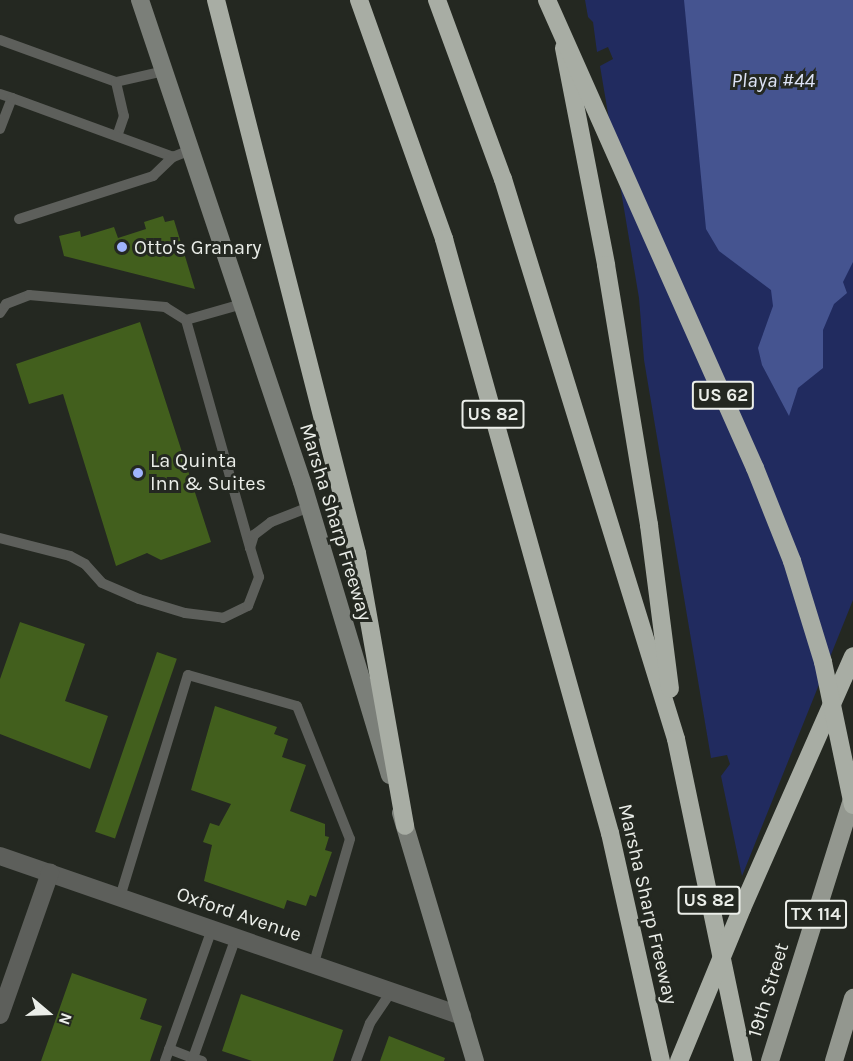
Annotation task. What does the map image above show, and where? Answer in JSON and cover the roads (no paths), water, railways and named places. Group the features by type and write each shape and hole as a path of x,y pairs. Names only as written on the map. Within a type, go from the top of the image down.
{"highway":[{"path":"216,0 357,553 405,826"},
{"name":"Marsha Sharp Freeway","path":"359,0 450,262 609,833 661,1061"},
{"name":"US 82","path":"437,0 503,179 676,739 742,1061"},
{"name":"US 62","path":"547,0 755,468 792,561 823,662 853,805"},
{"path":"555,0 606,265 649,525 676,739"},
{"path":"679,1061 742,908 853,656"}],"main road":[{"name":"Marsha Sharp Freeway","path":"140,0 309,507 475,1061"},
{"name":"19th Street","path":"770,1061 853,796"},
{"path":"834,1061 853,998"}],"street":[{"name":"Oxford Avenue","path":"0,856 462,1016"},
{"path":"0,1015 50,873"}],"lane":[{"path":"0,40 116,82 164,71"},
{"path":"116,82 124,116 117,136"},
{"path":"0,94 172,157"},
{"path":"0,129 12,98"},
{"path":"19,219 153,176 172,157 190,150"},
{"path":"0,313 6,304 29,295 165,307 186,320 259,577 248,606 223,618 185,613 140,599 102,583 85,564 70,556 0,538"},
{"path":"186,320 242,304"},
{"path":"250,548 254,535 271,522 309,507"},
{"path":"120,897 188,675 297,706 350,839 314,963"},
{"path":"165,1061 212,928"},
{"path":"169,1049 196,1060 236,937"},
{"path":"356,1061 370,1023 392,990"}],"water":[{"name":"Playa #44","path":"684,0 853,0 853,262 843,282 847,293 834,304 823,330 823,368 798,388 789,416 762,365 758,348 773,306 771,290 719,251 706,229"}],"place":[{"name":"Otto's Granary","path":"122,247"},
{"name":"La Quinta Inn & Suites","path":"138,473"}]}
